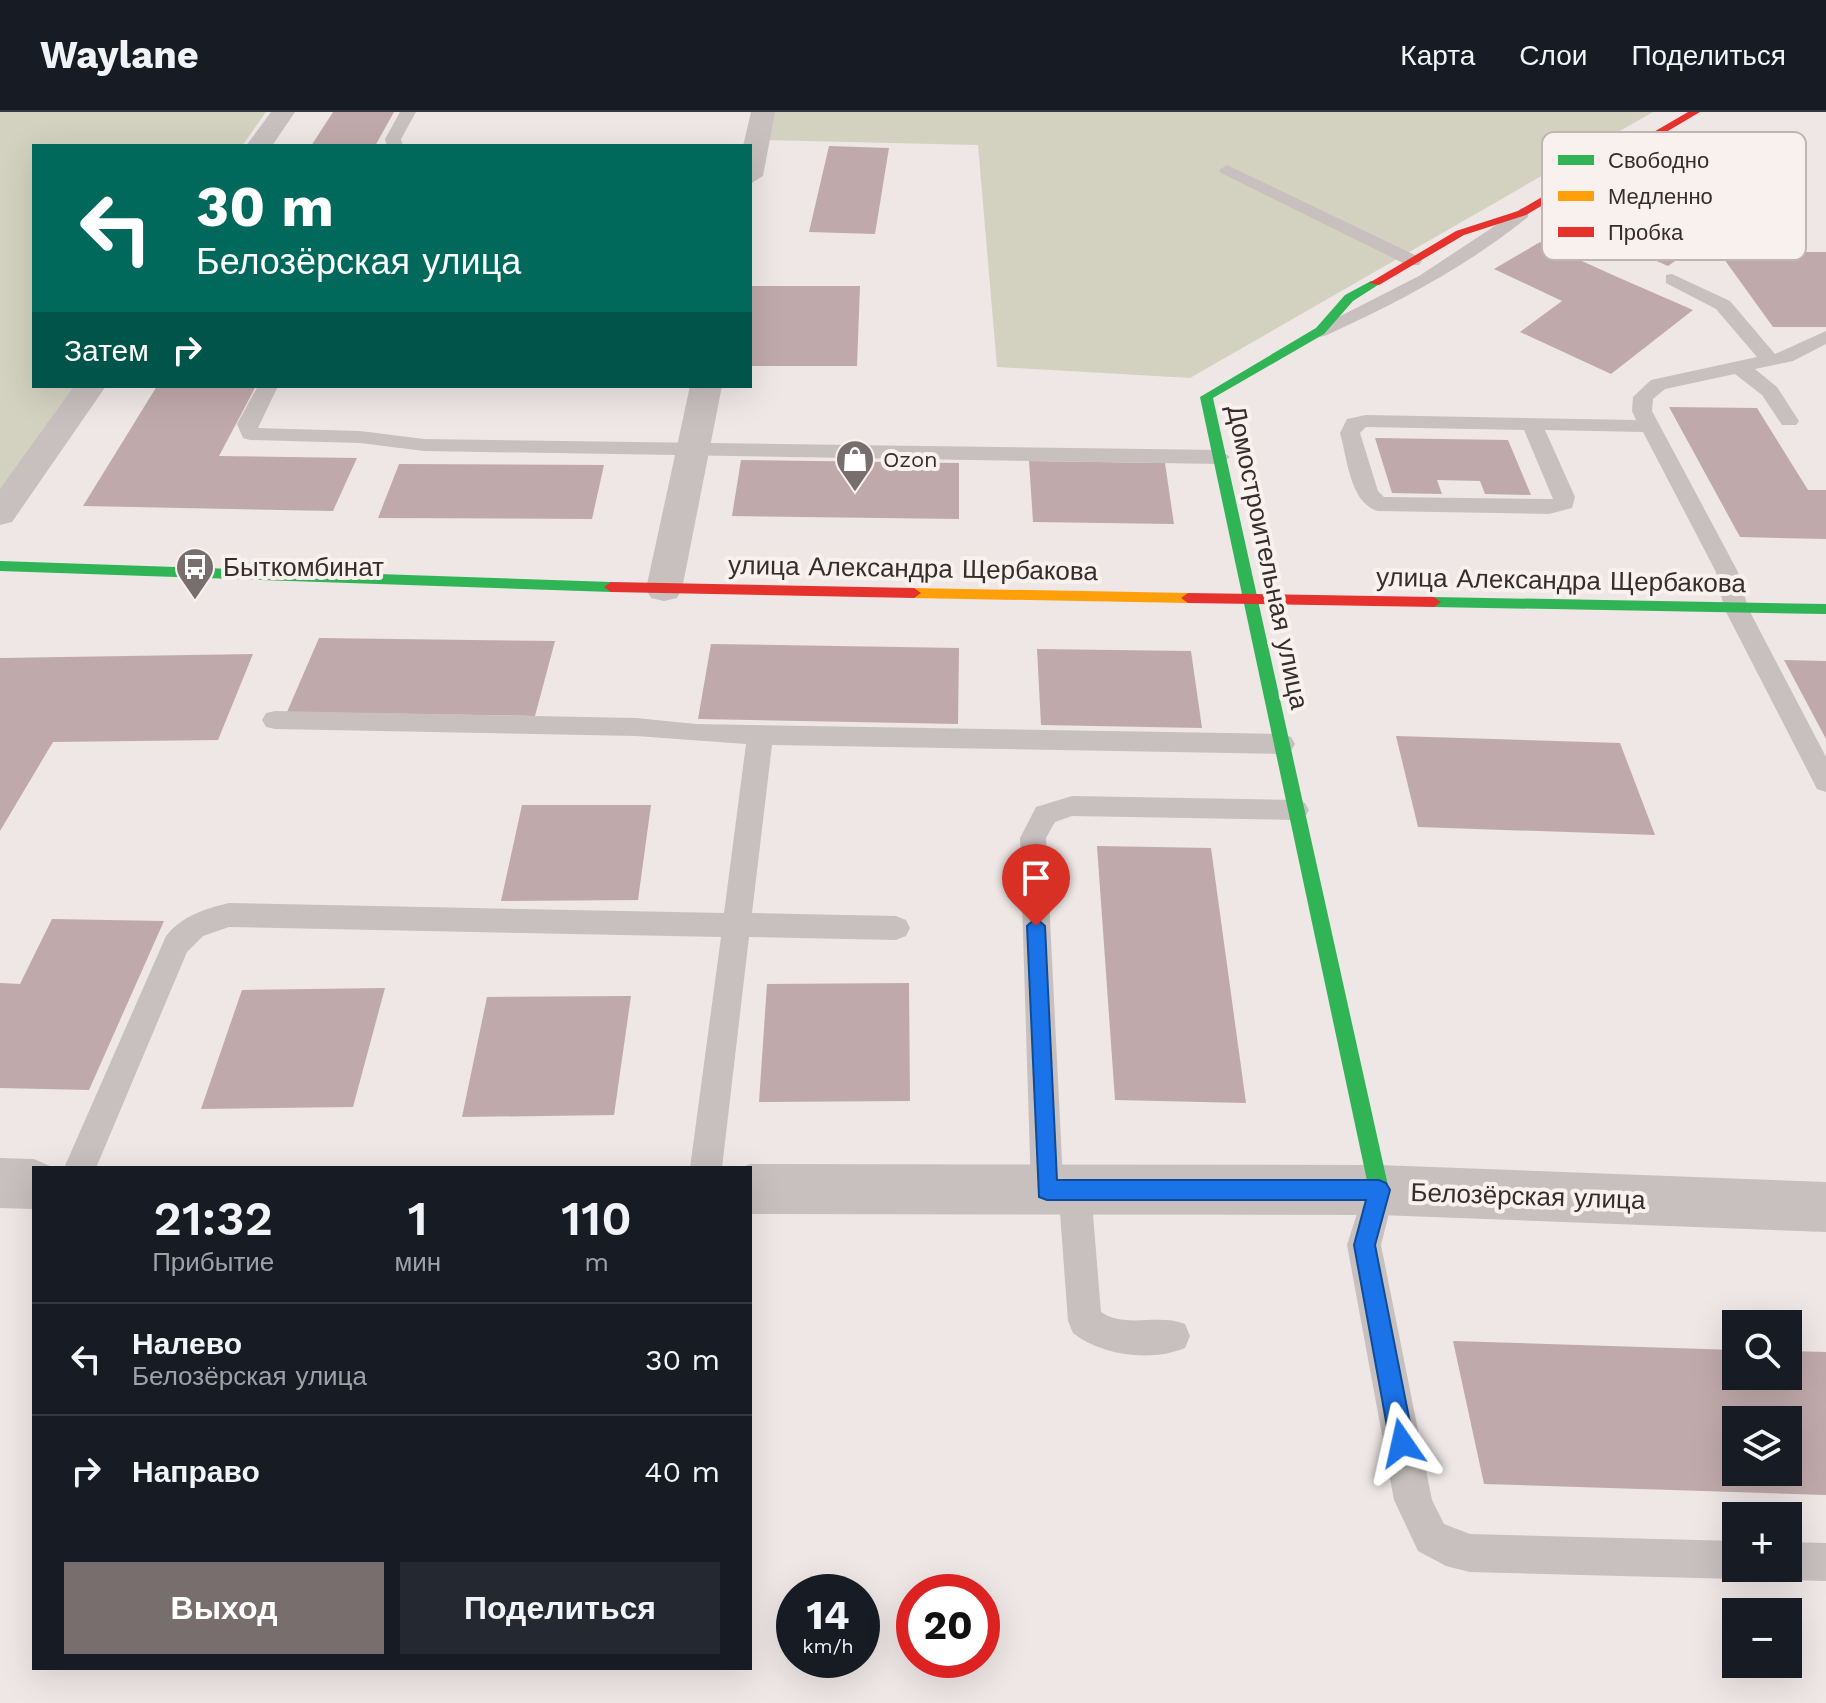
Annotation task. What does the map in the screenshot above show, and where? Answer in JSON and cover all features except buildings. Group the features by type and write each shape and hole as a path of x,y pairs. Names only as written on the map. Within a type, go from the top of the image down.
{"street":[{"path":"260,144 283,112"},
{"path":"752,166 763,112"},
{"name":"Домостроительная улица","path":"1661,132 1695,112"},
{"name":"Домостроительная улица","path":"1379,1190 1206,397 1320,331 1349,298 1460,233 1522,213 1542,201"},
{"path":"0,514 89,388"},
{"path":"664,589 706,388"},
{"name":"улица Александра Щербакова","path":"0,566 664,589 1826,609"},
{"path":"0,1183 32,1184"},
{"name":"Белозёрская улица","path":"752,1189 1379,1190 1826,1207"}],"lane":[{"path":"394,144 393,139 408,112"},
{"path":"1227,170 1413,261"},
{"path":"1320,331 1391,299 1481,248 1522,213"},
{"path":"1672,279 1723,305 1771,361"},
{"path":"1826,337 1771,361 1658,384 1643,397 1642,411 1727,572 1736,608 1826,782"},
{"path":"1739,367 1770,391 1789,421"},
{"path":"267,388 247,424 250,434 360,437 424,445 1220,457"},
{"path":"1532,424 1564,497 1564,503 1557,506 1378,504 1368,494 1349,428 1366,421 1650,426"},
{"path":"275,720 636,727 696,734 1282,744"},
{"path":"706,1166 760,735"},
{"path":"1173,1336 1114,1335 1096,1331 1085,1321 1061,1190 1033,838 1036,822 1048,811 1072,806 1296,810"},
{"path":"81,1166 176,945 187,930 201,921 229,915 896,928"},
{"path":"1379,1190 1364,1245 1413,1500 1423,1530 1442,1549 1470,1553 1722,1560"},
{"path":"1802,1561 1826,1562"}],"green space":[{"path":"0,112 266,112 243,144 32,144 32,388 73,388 0,492"},
{"path":"769,112 1653,112 1618,132 1542,132 1542,176 1190,378 997,367 978,145 764,140"}],"traffic: fast":[{"path":"1375,283 1349,298 1320,331 1206,397 1379,1190"},
{"path":"0,566 611,587"},
{"path":"1434,602 1826,609"}],"traffic: slow":[{"path":"914,593 1188,598"}],"traffic: jam":[{"path":"1661,132 1695,112"},
{"path":"1375,283 1460,233 1522,213 1542,201"},
{"path":"611,587 914,593"},
{"path":"1188,598 1434,602"}],"place":[{"name":"Ozon","path":"855,493"},
{"name":"Быткомбинат","path":"195,601"}],"route":[{"path":"1036,926 1047,1190 1379,1190 1364,1245 1402,1443"}]}
